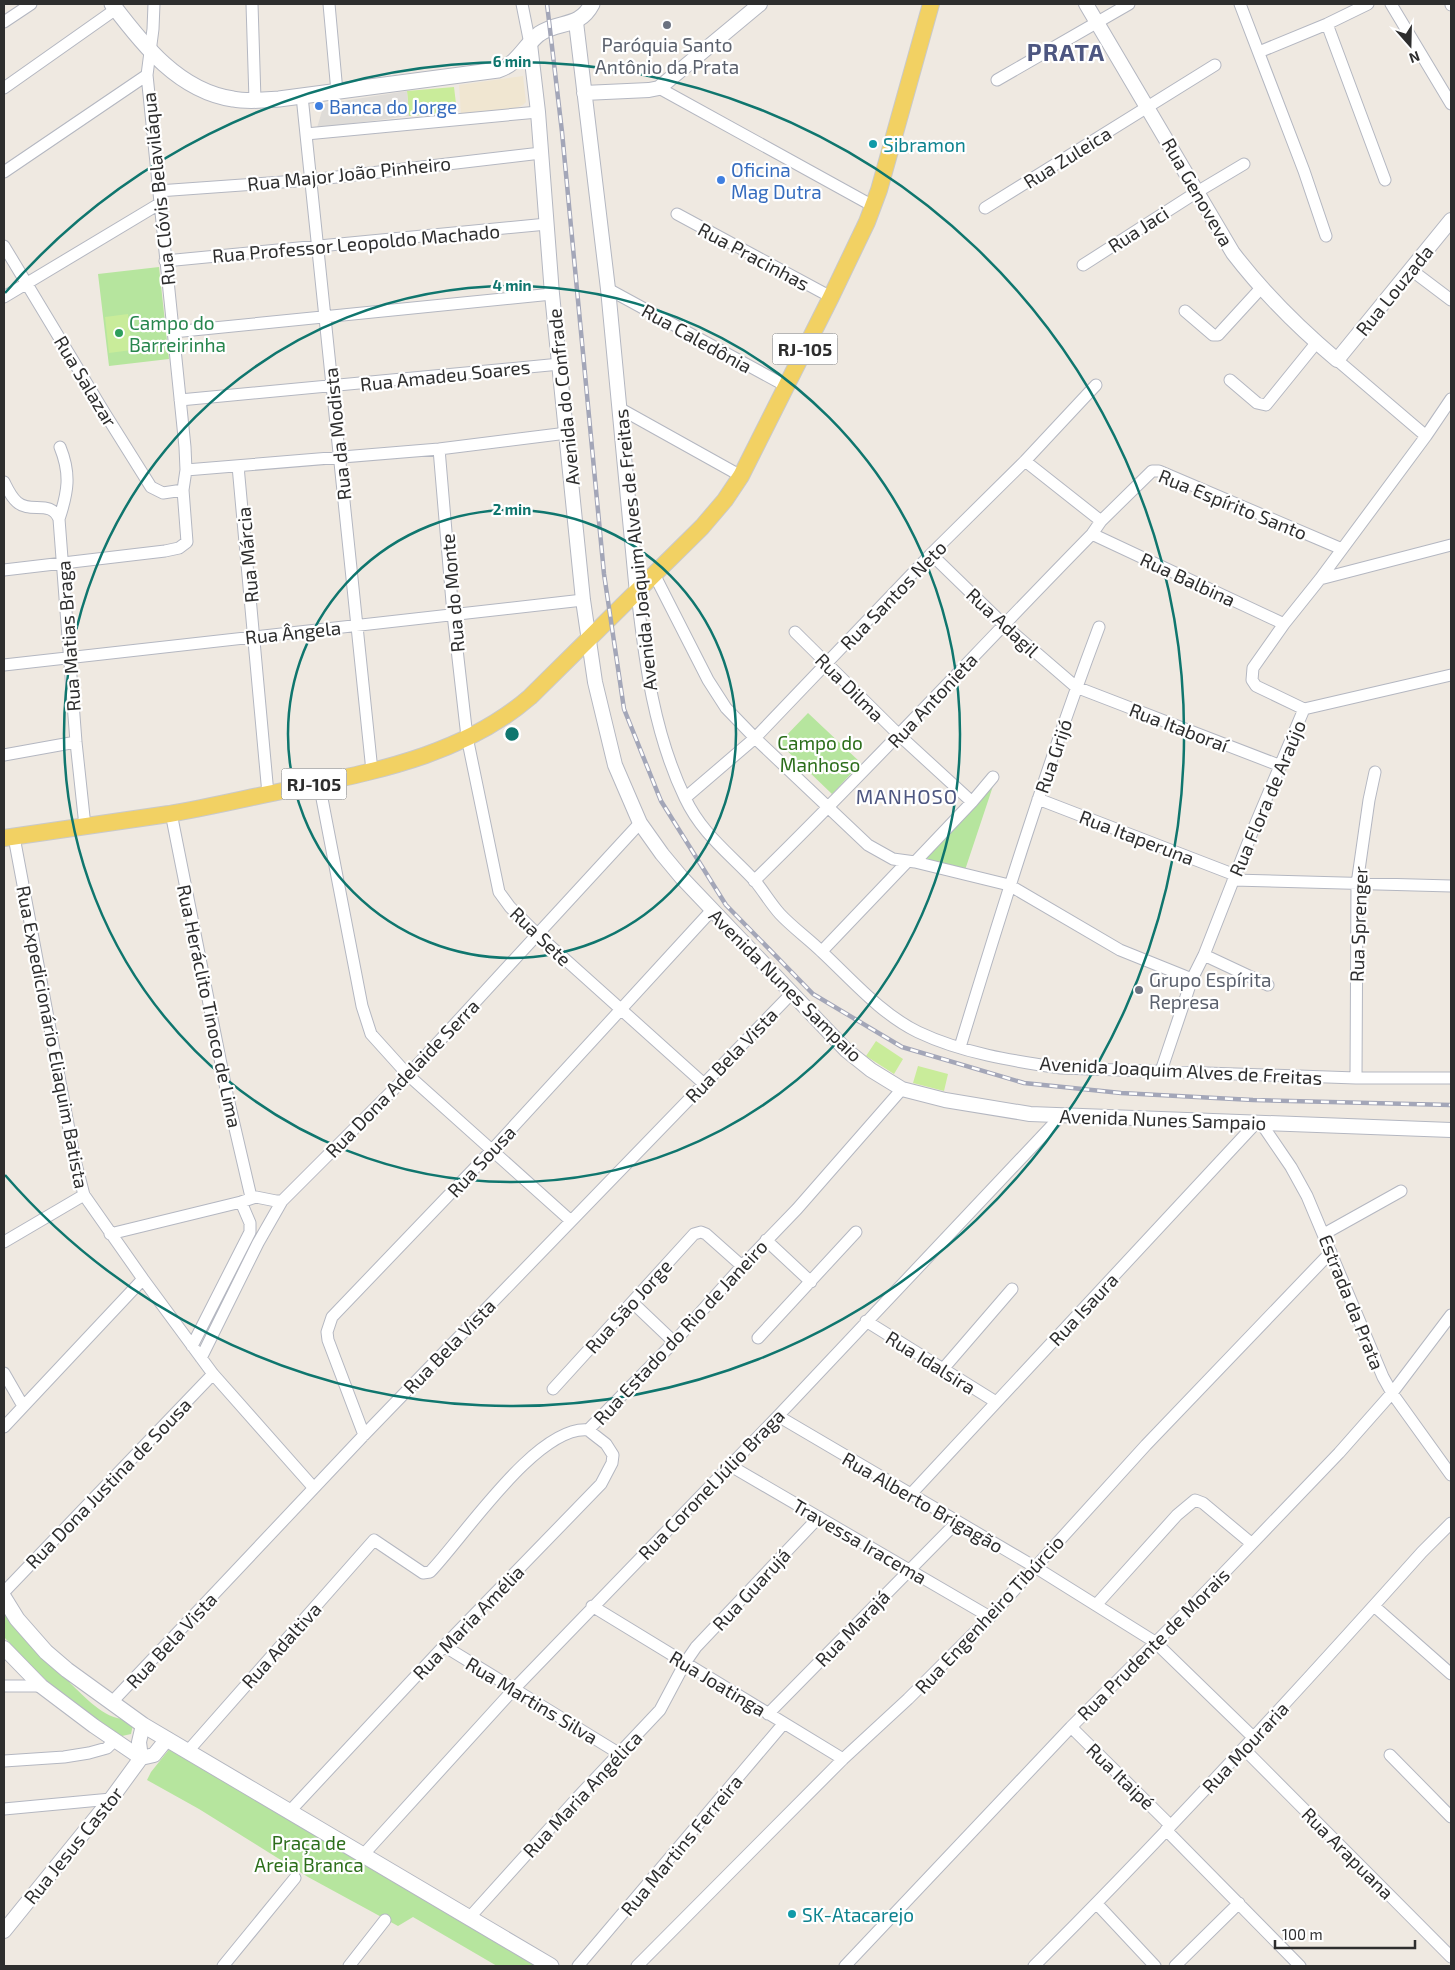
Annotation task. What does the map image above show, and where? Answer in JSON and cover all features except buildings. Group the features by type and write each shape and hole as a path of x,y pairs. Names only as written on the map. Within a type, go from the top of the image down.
{"main road":[{"path":"114,6 150,50 175,74 197,88 225,98 255,100 337,92 495,71 510,65 539,34 549,29 576,22 585,15 592,4"},
{"name":"RJ-105","path":"9,838 171,813 372,771 411,760 467,737 495,723 519,706 655,576 714,514 741,476 832,298 873,206 931,4"},
{"path":"4,1598 17,1618 46,1652 143,1725 290,1810 550,1966"}],"street":[{"path":"4,22 14,8 31,4"},
{"name":"Rua Clóvis Belaviláqua","path":"62,562 175,549 187,542 188,537 182,490 186,470 180,400 147,75 154,4"},
{"path":"252,4 255,100"},
{"path":"329,4 337,92"},
{"name":"Avenida do Confrade","path":"522,4 530,44 538,112 552,294 588,642"},
{"path":"584,92 660,88 760,4"},
{"name":"Rua Genoveva","path":"1086,4 1148,106 1233,253 1262,287 1337,360"},
{"path":"997,80 1129,4"},
{"path":"1240,4 1304,171 1326,236"},
{"path":"1259,52 1327,24 1368,4"},
{"path":"1394,5 1451,104"},
{"path":"4,88 114,6"},
{"name":"Avenida Joaquim Alves de Freitas","path":"576,22 608,289 644,660 665,750 685,798 704,831 754,881 781,914 875,1001 905,1025 933,1038 960,1047 1026,1063 1060,1068 1356,1078 1451,1078"},
{"path":"1327,24 1385,180"},
{"name":"Rua Zuleica","path":"986,208 1215,65"},
{"path":"4,172 147,75"},
{"path":"660,88 873,206"},
{"name":"Rua da Modista","path":"302,96 372,771"},
{"path":"306,134 538,112"},
{"name":"Rua Major João Pinheiro","path":"158,191 311,180 541,153"},
{"name":"Rua Jaci","path":"1083,265 1244,164"},
{"path":"4,297 159,204"},
{"name":"Rua Pracinhas","path":"677,214 832,298"},
{"name":"Rua Louzada","path":"1337,360 1451,220"},
{"name":"Rua Professor Leopoldo Machado","path":"165,261 318,248 547,224"},
{"name":"Rua Salazar","path":"4,246 151,487 163,493 182,490"},
{"path":"1410,269 1451,300"},
{"path":"1185,311 1213,335 1218,335 1262,287"},
{"name":"Rua Caledônia","path":"608,289 786,386"},
{"path":"173,332 552,294"},
{"path":"1230,380 1257,402 1266,405 1317,342"},
{"path":"1337,360 1426,436"},
{"name":"Rua Amadeu Soares","path":"180,400 560,364"},
{"name":"Rua Santos Neto","path":"685,798 755,738 931,554 1025,461 1096,385"},
{"name":"Rua Flora de Araújo","path":"1161,1071 1192,979 1204,955 1234,877 1304,709 1261,690 1252,680 1253,668 1451,401"},
{"path":"619,408 741,476"},
{"path":"186,470 439,449 567,433"},
{"name":"Rua Matias Braga","path":"60,447 68,476 66,500 59,519 76,742 85,826"},
{"name":"Rua do Monte","path":"439,449 467,737"},
{"path":"1025,461 1101,521"},
{"name":"Rua Márcia","path":"238,466 268,794"},
{"name":"Rua Espírito Santo","path":"1092,534 1101,521 1131,494 1149,473 1155,470 1342,549"},
{"path":"4,482 16,502 27,506 46,507 54,510 59,519"},
{"name":"Rua Balbina","path":"1092,534 1284,624"},
{"name":"Rua Antonieta","path":"754,881 830,807 1003,624 1092,534"},
{"path":"1320,579 1451,545"},
{"name":"Rua Adagil","path":"931,554 1003,624 1076,687"},
{"path":"4,570 62,562"},
{"path":"655,576 716,693 738,722 868,845 885,856 1009,885 1120,950 1192,979"},
{"name":"Rua Ângela","path":"4,665 583,600"},
{"name":"Rua Grijó","path":"960,1047 1009,885 1076,687 1099,627"},
{"name":"Rua Dilma","path":"796,632 899,735 972,802"},
{"name":"Avenida Nunes Sampaio","path":"588,642 609,748 621,784 640,823 672,866 846,1050 871,1070 902,1089 945,1100 1030,1114 1361,1125 1451,1130"},
{"path":"1304,709 1451,674"},
{"name":"Rua Itaboraí","path":"1076,687 1281,766"},
{"name":"Rua Sete","path":"467,737 497,886 506,902 538,934 703,1083"},
{"path":"4,754 76,742"},
{"name":"Rua Sprenger","path":"1356,1078 1356,884 1368,800 1375,772"},
{"path":"822,951 972,802 993,777"},
{"path":"319,783 364,1014 371,1034 408,1075 571,1221"},
{"name":"Rua Itaperuna","path":"1038,799 1234,877 1356,884 1451,886"},
{"name":"Rua Heráclito Tinoco de Lima","path":"171,813 246,1200"},
{"name":"Rua Dona Adelaide Serra","path":"282,1201 408,1075 640,823"},
{"name":"Rua Expedicionário Eliaquim Batista","path":"9,838 74,1156 84,1195 110,1234 213,1374 313,1488"},
{"name":"Rua Sousa","path":"364,1435 328,1340 327,1332 330,1320 491,1151 712,910"},
{"path":"1204,955 1268,984"},
{"name":"Rua Bela Vista","path":"112,1702 313,1488 791,994"},
{"name":"Rua Estado do Rio de Janeiro","path":"374,1540 423,1573 430,1572 490,1498 552,1440 572,1431 588,1430 674,1342 766,1240 797,1209 902,1089"},
{"name":"Rua Coronel Júlio Braga","path":"363,1855 592,1606 778,1416 1060,1116"},
{"name":"Estrada da Prata","path":"1258,1123 1291,1167 1307,1196 1374,1358 1392,1393 1451,1475"},
{"name":"Rua Isaura","path":"911,1494 1258,1123"},
{"path":"1324,1234 1401,1191"},
{"path":"4,1242 84,1195"},
{"path":"192,1346 250,1232 246,1200"},
{"path":"110,1234 246,1200 282,1201 258,1243 201,1358"},
{"name":"Rua São Jorge","path":"554,1389 690,1237 698,1232 706,1234 742,1266"},
{"path":"758,1338 856,1232"},
{"path":"766,1240 811,1282"},
{"name":"Rua Engenheiro Tibúrcio","path":"637,1966 843,1759 908,1699 990,1617 1146,1445 1331,1252"},
{"path":"4,1426 143,1279"},
{"path":"943,1369 1012,1289"},
{"path":"633,1302 674,1342"},
{"name":"Rua Prudente de Morais","path":"845,1966 1071,1727 1339,1453 1392,1393 1451,1314"},
{"name":"Rua Idalsira","path":"866,1321 996,1402"},
{"path":"4,1373 23,1406"},
{"name":"Rua Dona Justina de Sousa","path":"4,1592 213,1374"},
{"name":"Rua Alberto Brigagão","path":"778,1416 1035,1567 1155,1642 1254,1738"},
{"name":"Rua Maria Amélia","path":"290,1810 444,1646 601,1484 612,1463 613,1455 606,1444 588,1430"},
{"name":"Travessa Iracema","path":"729,1465 990,1617"},
{"path":"1096,1605 1185,1507 1195,1500 1203,1502 1251,1543"},
{"name":"Rua Guarujá","path":"685,1663 708,1634 819,1517"},
{"name":"Rua Marajá","path":"768,1714 957,1522"},
{"name":"Rua Mouraria","path":"1034,1966 1097,1904 1244,1749 1451,1523"},
{"name":"Rua Adaltiva","path":"188,1751 374,1540"},
{"name":"Rua Joatinga","path":"592,1606 843,1759"},
{"path":"1374,1606 1451,1674"},
{"name":"Rua Martins Silva","path":"444,1646 620,1754"},
{"path":"4,1648 41,1686 141,1758"},
{"name":"Rua Maria Angélica","path":"469,1918 578,1797 660,1710 685,1663"},
{"path":"4,1686 41,1686"},
{"name":"Rua Martins Ferreira","path":"578,1966 784,1723"},
{"path":"141,1758 139,1742 143,1725"},
{"name":"Rua Itaipé","path":"1071,1727 1300,1966"},
{"name":"Rua Jesus Castor","path":"4,1931 111,1800 141,1758 154,1755 167,1739"},
{"path":"4,1761 64,1757 107,1748 115,1740"},
{"name":"Rua Arapuana","path":"1244,1749 1451,1957"},
{"path":"1390,1755 1451,1817"},
{"path":"4,1809 111,1800"},
{"path":"223,1966 295,1878"},
{"path":"1175,1966 1239,1903"},
{"path":"1097,1904 1155,1966"},
{"path":"349,1966 385,1920"},
{"path":"1448,1966 1451,1963"}],"shaded area":[{"path":"523,76 526,102 523,105 516,108 461,114 459,85"},
{"path":"407,91 409,116 317,128 324,104"}],"green space":[{"path":"454,87 457,112 409,116 407,91"},
{"path":"159,267 169,359 109,366 98,274"},
{"name":"Campo do Barreirinha","path":"128,314 132,350 109,353 105,317"},
{"name":"Campo do Manhoso","path":"808,713 861,763 832,794 779,743"},
{"path":"996,777 965,870 924,858"},
{"path":"876,1041 903,1059 894,1074 866,1056"},
{"path":"918,1066 948,1074 944,1091 913,1083"},
{"path":"4,1602 68,1677 70,1683 88,1700 110,1716 126,1719 133,1725 131,1734 122,1736 89,1715 59,1691 17,1651 4,1637"},
{"name":"Praça de Areia Branca","path":"171,1747 540,1966 497,1966 413,1917 398,1926 308,1877 199,1809 147,1780"}],"railway":[{"path":"547,4 562,132 604,574 624,709 661,801 726,905 813,994 902,1047 1024,1083 1121,1093 1253,1100 1451,1105"}],"place":[{"name":"Paróquia Santo Antônio da Prata","path":"667,25"},
{"name":"Banca do Jorge","path":"319,106"},
{"name":"Sibramon","path":"873,144"},
{"name":"Oficina Mag Dutra","path":"721,180"},
{"name":"Campo do Barreirinha","path":"119,333"},
{"name":"Grupo Espírita Represa","path":"1139,990"},
{"name":"SK-Atacarejo","path":"792,1914"}],"district":[{"name":"PRATA","path":"1066,51"},
{"name":"MANHOSO","path":"907,796"}]}
